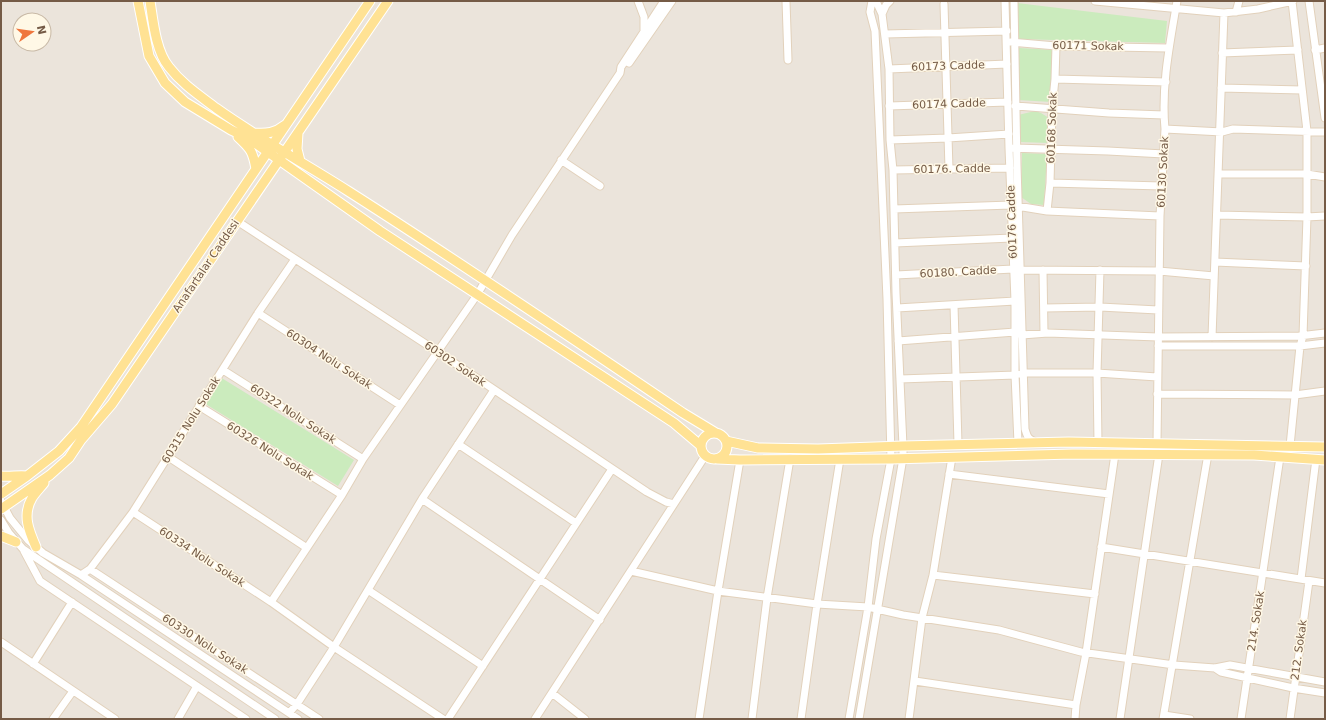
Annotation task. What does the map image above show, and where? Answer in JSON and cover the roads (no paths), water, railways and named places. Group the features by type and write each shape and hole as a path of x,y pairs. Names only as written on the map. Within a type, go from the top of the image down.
{"main road":[{"path":"138,1 149,56 165,83 185,102 231,130 282,155 300,161 485,281 683,413 720,434 726,441 758,448 818,449 1018,443 1325,447"},
{"path":"150,1 154,27 161,52 167,66 184,85 252,133 270,149"},
{"name":"Anafartalar Caddesi","path":"1,494 59,451 81,427 370,1"},
{"name":"Anafartalar Caddesi","path":"2,505 50,475 69,458 81,440 112,404 388,1"},
{"path":"252,133 270,133 277,131 289,122"},
{"path":"231,130 249,147 254,156 256,169"},
{"path":"298,131 297,149 300,161"},
{"path":"282,155 380,231 674,423 700,445 702,453 705,456 713,459 891,459 1072,454 1208,454 1254,455 1321,460"},
{"path":"700,445 707,434 716,433"},
{"path":"717,459 724,454 726,450 726,441"},
{"path":"36,547 27,524 26,514 32,498 50,475"},
{"path":"1,476 27,476"},
{"path":"1,536 16,542"}],"street":[{"path":"638,1 644,17 644,32"},
{"path":"620,73 621,67 664,1"},
{"path":"271,602 308,548 363,459 477,295 512,235 620,73 624,70 672,1"},
{"path":"786,1 788,60"},
{"path":"849,719 868,607 876,539 891,459 887,299 875,32 870,12 872,1"},
{"path":"859,719 903,458 897,308 894,170 890,140 889,69 882,14 876,1"},
{"path":"882,14 886,4 890,1"},
{"name":"60176 Cadde","path":"1006,1 1007,31 1011,42 1007,64 1008,102 1009,134 1013,148 1010,168 1015,205 1012,238 1017,269 1015,301 1019,334 1016,375 1018,443"},
{"path":"1014,1 1011,42 1016,106 1013,148 1019,334 1023,373 1025,429 1027,437 1031,441 1038,443"},
{"path":"1095,1 1176,5 1224,13 1292,1 1307,131 1307,217 1303,336 1300,346 1290,446"},
{"path":"1236,12 1239,1"},
{"path":"1309,1 1323,93 1325,118"},
{"path":"944,4 949,169"},
{"name":"60130 Sokak","path":"1157,444 1160,216 1165,129 1164,115 1168,48 1176,5"},
{"path":"1212,337 1224,13"},
{"path":"885,34 1007,31"},
{"name":"60171 Sokak","path":"1011,42 1056,46 1168,48"},
{"name":"60168 Sokak","path":"1047,211 1052,150 1052,109 1056,46"},
{"path":"1316,50 1325,48"},
{"path":"1222,53 1298,50"},
{"name":"60173 Cadde","path":"889,69 1007,64"},
{"path":"1055,79 1166,82"},
{"path":"1221,88 1302,90"},
{"name":"60174 Cadde","path":"889,106 1008,102"},
{"path":"1016,106 1109,113 1164,115"},
{"path":"1165,129 1220,132 1233,129 1325,132"},
{"path":"890,140 1009,134"},
{"path":"1013,148 1164,154"},
{"path":"562,160 600,186"},
{"name":"60176. Cadde","path":"894,170 1010,168"},
{"path":"1218,174 1307,174 1325,176"},
{"path":"1050,183 1162,186"},
{"path":"894,209 1015,205 1047,211 1160,216"},
{"path":"1217,215 1325,216"},
{"name":"60302 Sokak","path":"237,221 438,352 647,492 666,502 674,504"},
{"path":"895,243 1012,238"},
{"name":"60315 Nolu Sokak","path":"81,575 90,569 133,512 258,313 295,259"},
{"path":"1215,262 1306,266"},
{"name":"60180. Cadde","path":"896,275 1017,269 1159,271 1214,276"},
{"path":"1043,270 1044,333"},
{"path":"1098,443 1097,373 1100,270"},
{"path":"897,308 954,306 1015,301"},
{"path":"954,306 958,444"},
{"path":"1044,308 1100,307 1158,310"},
{"name":"60304 Nolu Sokak","path":"258,313 400,405"},
{"path":"898,340 1044,333 1158,337 1212,337 1303,336 1325,333"},
{"path":"1158,346 1300,346 1325,344"},
{"name":"60322 Nolu Sokak","path":"223,370 363,459"},
{"path":"900,379 1016,375 1023,373 1097,373 1158,377"},
{"path":"289,713 297,704 334,647 422,499 494,390"},
{"path":"1157,394 1295,395 1325,391"},
{"name":"60326 Nolu Sokak","path":"199,406 342,495"},
{"path":"458,444 576,524"},
{"path":"1075,719 1115,454"},
{"path":"1120,719 1159,454"},
{"path":"1190,719 1163,717 1208,454"},
{"path":"167,456 308,548"},
{"path":"535,719 705,456"},
{"path":"910,719 922,618 933,575 952,457"},
{"name":"214. Sokak","path":"1248,678 1248,668 1280,457"},
{"path":"752,719 767,598 790,459"},
{"path":"800,719 840,459"},
{"path":"699,719 718,591 740,460"},
{"path":"1301,579 1321,460"},
{"path":"448,719 612,469"},
{"path":"949,474 1109,494"},
{"path":"422,499 600,620"},
{"path":"2,505 10,518 28,540 44,553 81,575 298,719"},
{"name":"60334 Nolu Sokak","path":"133,512 271,602 334,647 443,719"},
{"path":"1,520 16,542 23,549 275,719"},
{"path":"1101,547 1325,583"},
{"path":"23,549 40,581 246,719"},
{"name":"60330 Nolu Sokak","path":"90,569 319,719"},
{"path":"631,571 718,591 817,604 868,607 922,618 999,630 1086,653 1215,668 1230,665 1325,682"},
{"path":"933,575 1095,594"},
{"name":"212. Sokak","path":"1290,719 1293,688 1296,678 1309,580"},
{"path":"368,590 483,666"},
{"path":"33,664 72,602"},
{"path":"1,642 115,719"},
{"path":"1215,668 1221,672 1293,688 1325,693"},
{"path":"1241,719 1248,678"},
{"path":"915,681 1076,705"},
{"path":"178,719 197,686"},
{"path":"53,719 73,691"},
{"path":"552,694 585,719"}]}
